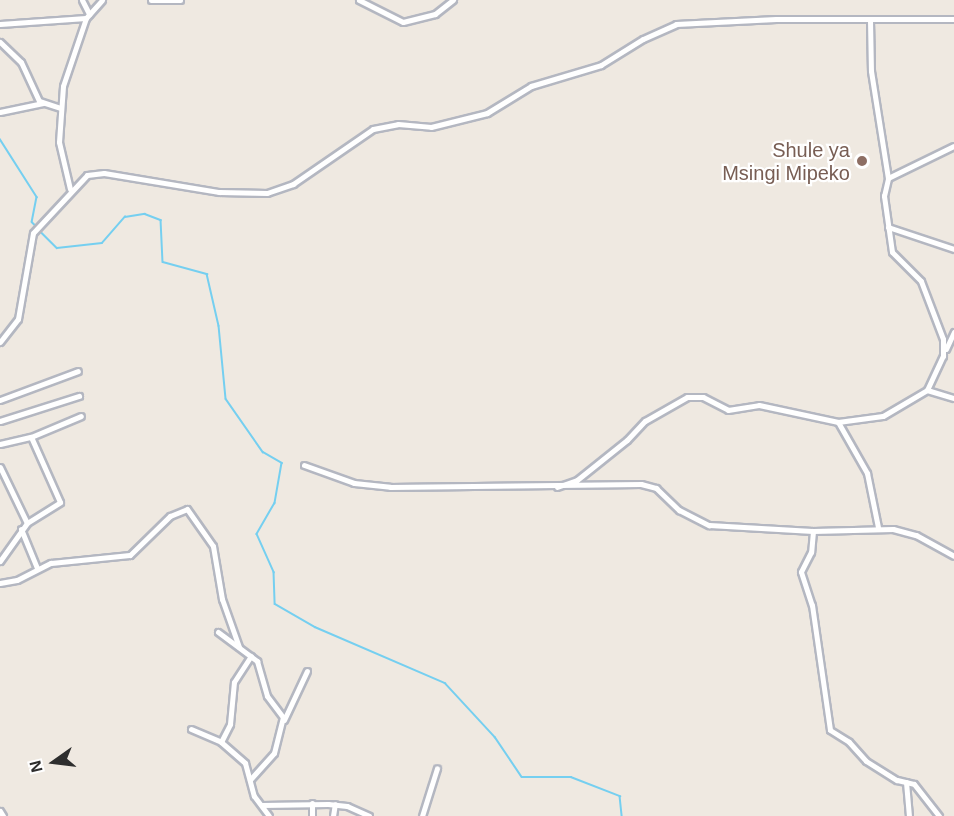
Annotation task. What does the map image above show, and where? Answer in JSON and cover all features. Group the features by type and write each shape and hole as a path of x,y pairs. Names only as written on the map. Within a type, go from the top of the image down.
{"street":[{"path":"82,0 88,16"},
{"path":"70,189 59,142 63,86 88,16 102,0"},
{"path":"151,0 180,0"},
{"path":"359,0 403,22 435,14 453,0"},
{"path":"0,24 88,16"},
{"path":"0,342 18,319 33,233 70,189 95,173 219,192 267,193 293,184 373,129 398,124 431,128 487,113 531,86 601,65 643,39 676,24 954,19"},
{"path":"870,20 871,71 888,178 884,196 894,257 914,271 923,285 945,350"},
{"path":"0,42 21,62 43,103"},
{"path":"0,112 43,103 61,108"},
{"path":"888,178 953,147"},
{"path":"888,227 953,247"},
{"path":"557,487 577,480 627,440 645,421 687,397 703,397 728,410 759,405 838,422 883,416 927,390 954,332"},
{"path":"0,400 78,371"},
{"path":"927,390 954,398"},
{"path":"0,421 79,396"},
{"path":"0,444 31,436 81,416"},
{"path":"838,422 867,473 878,527"},
{"path":"0,561 27,523 60,502 31,436"},
{"path":"304,465 366,486 650,485 679,510 709,525 813,531 878,527 916,535 954,556"},
{"path":"1,471 27,523"},
{"path":"0,583 17,580 38,568 59,562 130,555 170,516 187,509 213,546 222,599 239,647"},
{"path":"21,529 38,568"},
{"path":"813,531 811,552 801,572 810,596 830,730 849,742 864,759 917,787 939,816"},
{"path":"218,632 251,656 261,670 267,696 279,709 283,722"},
{"path":"221,742 230,724 234,682 251,656"},
{"path":"250,780 274,753 283,722 307,671"},
{"path":"191,729 221,742 245,763 254,796 266,810 273,807 312,803 335,804 369,816"},
{"path":"422,816 437,768"},
{"path":"906,782 909,816"},
{"path":"312,803 312,816"},
{"path":"333,816 335,804"},
{"path":"0,811 3,816"}],"waterway":[{"path":"0,139 37,197 32,222 37,227"},
{"path":"40,231 57,248 102,243 125,217 145,214 161,220 163,262 207,274 219,326 226,399 263,452 282,463 275,503 257,534 274,572 275,604 315,627 445,683 495,737 522,777 571,777 620,796 622,816"}],"place":[{"name":"Shule ya Msingi Mipeko","path":"862,161"}]}
